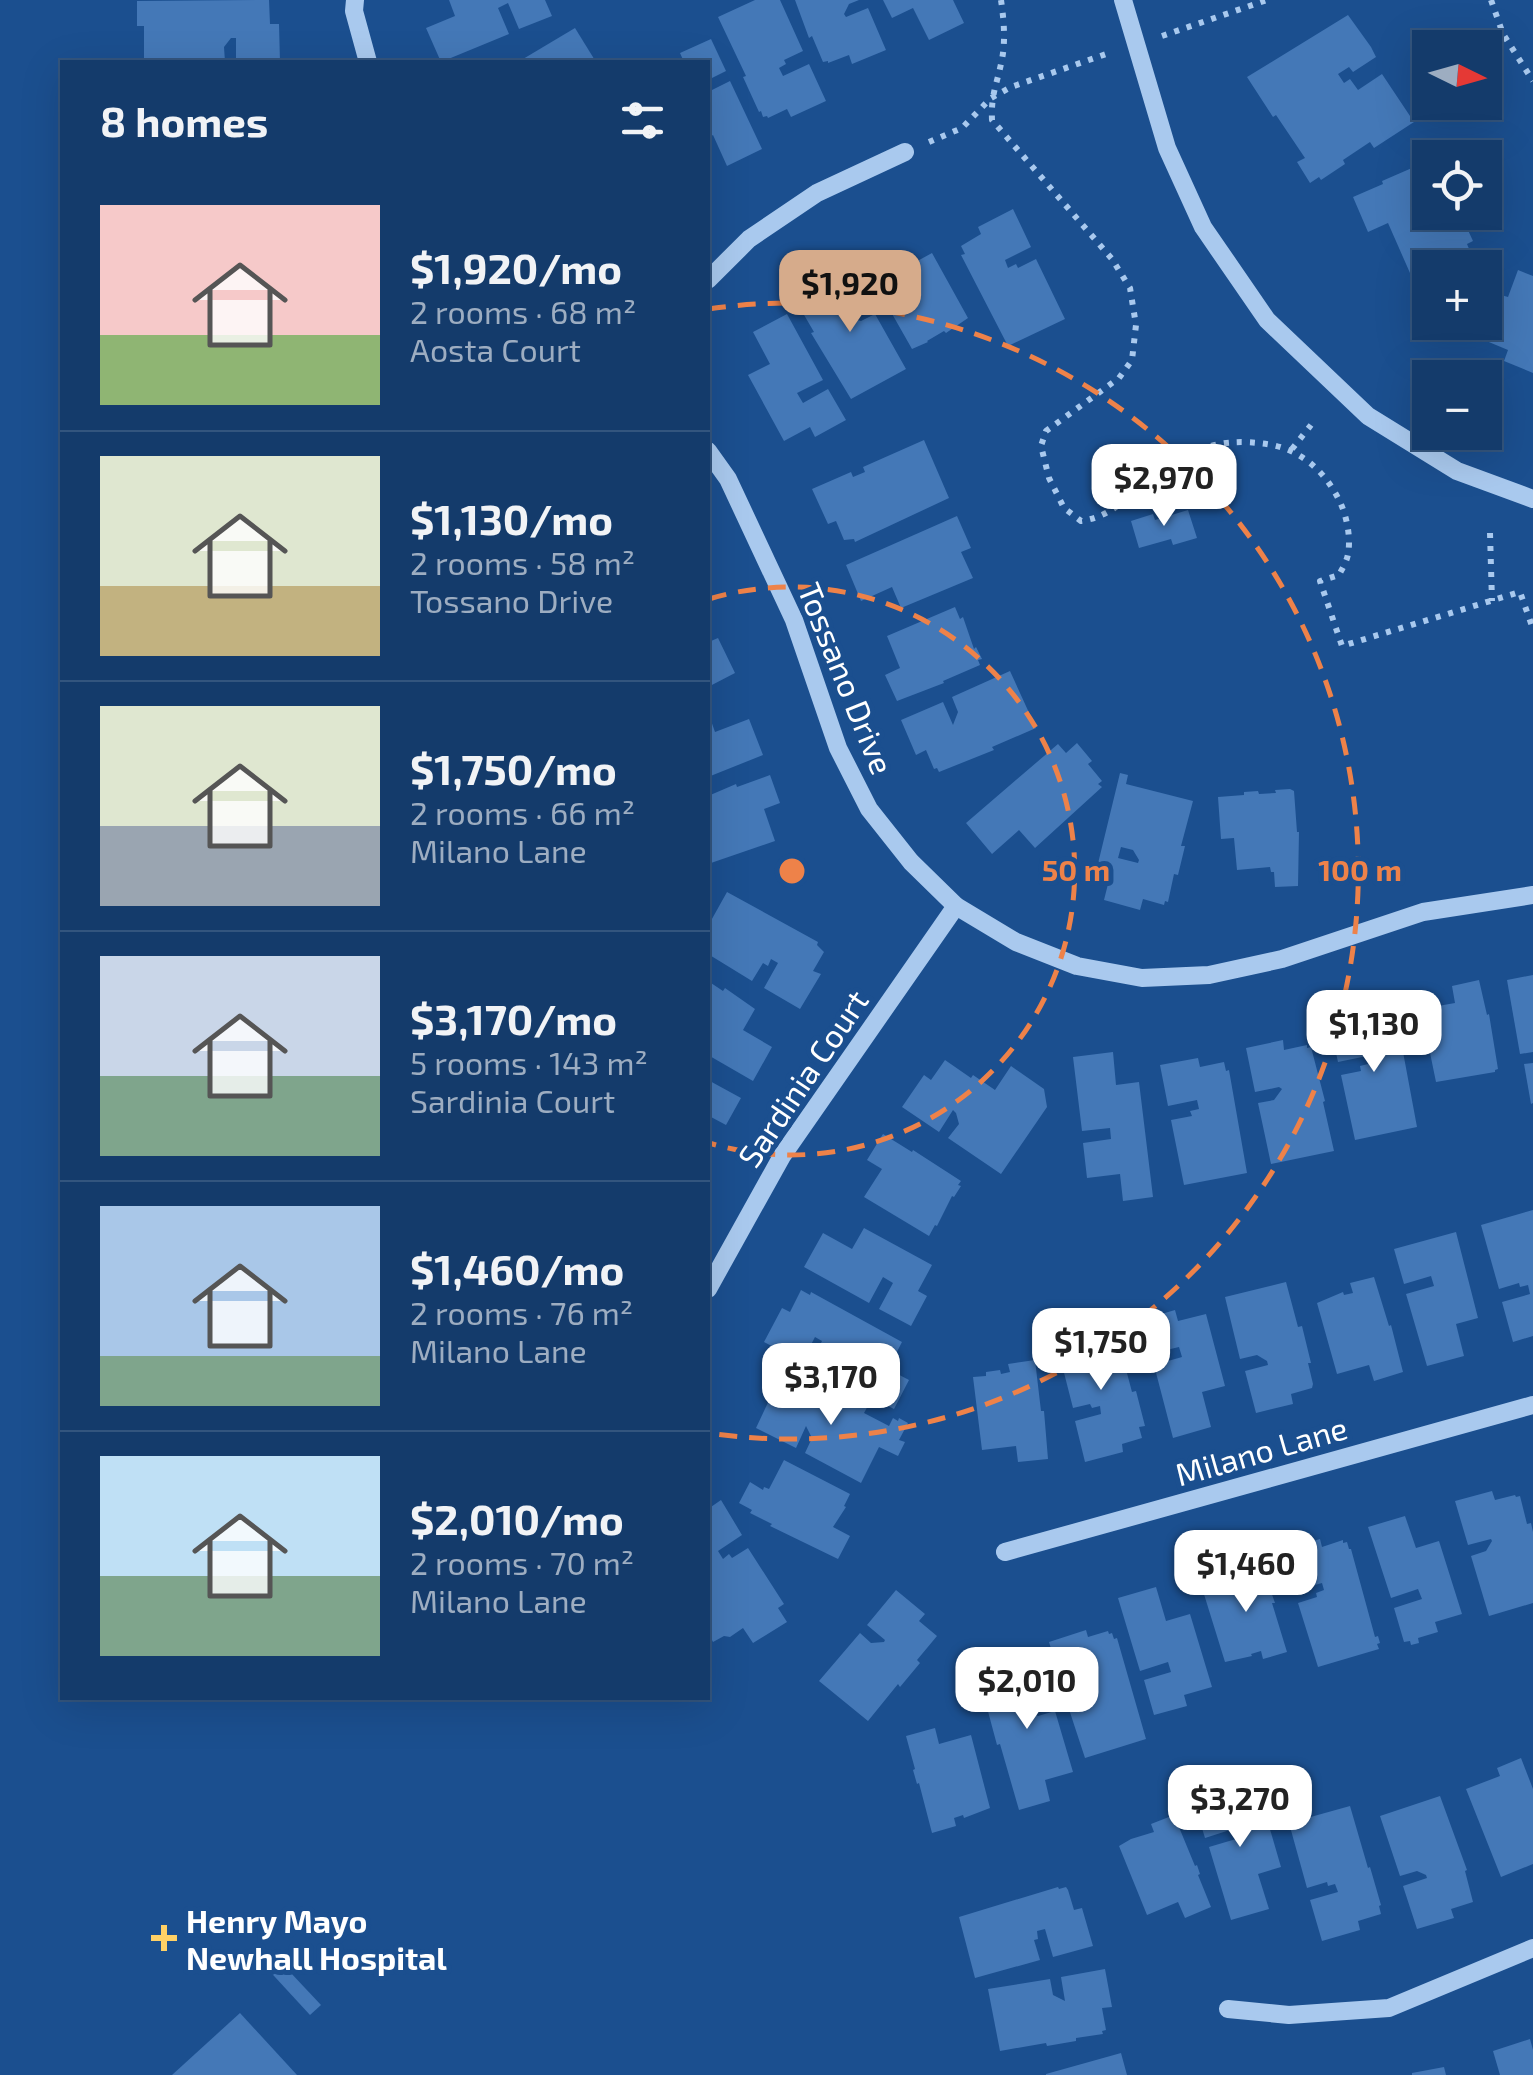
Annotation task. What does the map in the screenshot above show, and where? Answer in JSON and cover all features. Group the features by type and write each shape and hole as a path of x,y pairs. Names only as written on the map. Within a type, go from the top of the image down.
{"street":[{"path":"354,0 367,60"},
{"path":"1123,0 1166,148 1203,226 1267,320 1368,416 1457,472 1533,498"},
{"path":"710,278 749,239 817,193 904,152"},
{"name":"Tossano Drive","path":"710,453 728,479 794,620 838,748 869,809 911,862 956,906 1016,942 1077,966 1142,978 1209,976 1282,959 1424,912 1533,895"},
{"name":"Sardinia Court","path":"710,1285 782,1156 956,906"},
{"name":"Milano Lane","path":"1005,1552 1533,1405"},
{"path":"1228,2009 1289,2015 1389,2008 1533,1948"}],"path":[{"path":"1001,0 1005,27 1002,62 991,98 992,120 1112,259 1130,288 1136,325 1132,360 1119,378 1046,431 1041,446 1048,478 1064,508 1081,521 1098,519 1164,469 1216,442 1252,442 1292,449 1320,472 1347,518 1348,555 1338,575 1320,581 1342,646 1520,592 1533,629"},
{"path":"1224,16 1267,0"},
{"path":"1491,0 1503,34 1533,81"},
{"path":"904,152 962,128 991,98 1038,76"},
{"path":"1292,449 1310,425"},
{"path":"1490,533 1492,601"}],"building":[{"path":"269,0 270,24 279,24 280,60 236,60 236,38 231,38 224,47 225,60 144,60 144,26 137,26 137,1"},
{"path":"449,0 545,0 552,16 519,29 508,3 498,8 509,34 440,60 426,28 455,16"},
{"path":"755,0 780,0 803,51 784,60 786,64 779,68 783,76 809,64 826,101 791,117 787,109 768,118 759,112 718,17"},
{"path":"795,0 859,0 849,4 844,14 846,17 868,8 886,50 852,64 849,55 823,62"},
{"path":"883,0 953,0 964,23 929,40 913,8 892,18"},
{"path":"1348,15 1376,57 1353,72 1349,67 1338,74 1344,83 1350,79 1358,90 1382,74 1414,122 1374,148 1370,142 1343,160 1345,164 1310,183 1297,162 1305,158 1247,77"},
{"path":"575,28 595,60 521,60"},
{"path":"711,39 726,71 710,79 710,60 683,60 680,53"},
{"path":"730,81 762,149 727,166 713,135 710,137 710,91"},
{"path":"1412,168 1412,230 1468,230 1473,241 1467,244 1470,250 1412,250 1410,273 1388,223 1368,232 1353,197 1383,184 1382,181"},
{"path":"1013,209 1031,247 1005,260 1008,268 1016,264 1018,268 1036,259 1065,319 1008,346 961,255 965,254 961,246 981,234 978,227"},
{"path":"932,253 968,318 912,349 867,269 893,255 901,270"},
{"path":"847,266 869,305 848,317 861,321 875,314 906,369 851,399 800,308 820,293 815,284"},
{"path":"1518,270 1533,276 1533,373 1504,361 1508,350 1484,340 1502,340 1502,295 1508,297"},
{"path":"787,314 823,380 797,393 803,403 828,389 846,420 815,437 810,427 784,441 748,375 770,364 753,332"},
{"path":"924,440 949,498 855,542 844,540 836,521 828,524 812,489 851,472 853,477 865,472 863,467"},
{"path":"1188,510 1197,538 1173,545 1171,539 1139,548 1131,521 1153,514 1155,520"},
{"path":"957,516 971,548 961,552 973,578 901,608 892,587 861,601 846,565"},
{"path":"955,607 982,659 978,660 980,665 897,701 885,675 900,668 887,636"},
{"path":"718,638 735,673 710,686 710,639"},
{"path":"1010,671 1036,728 939,772 926,750 916,755 901,720 943,702 953,725 958,712 952,697"},
{"path":"710,718 715,732 749,719 763,755 710,776"},
{"path":"1077,743 1092,761 1088,764 1102,781 1098,784 1102,787 1035,848 1019,830 992,854 966,823 1058,744 1066,753"},
{"path":"1120,773 1128,775 1126,784 1193,801 1178,875 1174,874 1168,902 1164,905 1143,899 1140,910 1104,900 1108,884 1094,880","holes":["1121,847 1133,850 1138,863 1118,858"]},
{"path":"770,775 780,803 764,809 775,841 710,863 710,795 736,784 737,787"},
{"path":"1294,791 1299,832 1298,886 1275,887 1270,867 1237,870 1234,838 1221,839 1218,797"},
{"path":"727,892 818,942 824,952 813,971 821,974 800,1009 764,988 778,963 771,959 768,966 763,963 752,981 710,955 710,922"},
{"path":"1533,975 1533,1052 1520,1054 1507,980"},
{"path":"1479,980 1498,1069 1436,1082 1421,1009 1455,1003 1452,986"},
{"path":"710,982 755,1009 743,1030 772,1047 753,1081 710,1056"},
{"path":"1368,1012 1370,1021 1390,1016 1398,1025 1417,1127 1355,1140 1341,1075 1361,1071 1360,1066 1368,1064 1367,1056 1338,1062 1329,1021"},
{"path":"1283,1040 1284,1050 1311,1047 1334,1151 1271,1164 1258,1103 1274,1100 1282,1089 1255,1092 1246,1048"},
{"path":"1113,1052 1116,1085 1139,1082 1153,1197 1123,1201 1120,1174 1087,1178 1083,1143 1111,1139 1110,1128 1082,1131 1073,1057"},
{"path":"1198,1058 1200,1067 1224,1062 1226,1071 1229,1070 1247,1173 1184,1185 1171,1120 1192,1116 1190,1111 1199,1109 1197,1100 1168,1106 1160,1065"},
{"path":"945,1060 995,1090 1011,1066 1044,1089 1047,1107 1001,1174 948,1138 959,1124 953,1110 939,1132 902,1107 924,1075 931,1080"},
{"path":"1533,1063 1533,1103 1531,1104 1524,1064"},
{"path":"710,1081 741,1098 726,1125 711,1117"},
{"path":"883,1134 961,1181 929,1236 864,1197 882,1169 867,1160"},
{"path":"1533,1210 1533,1336 1513,1342 1502,1302 1530,1294 1528,1285 1520,1287 1519,1283 1499,1289 1481,1225"},
{"path":"864,1228 932,1265 918,1291 927,1296 911,1326 879,1309 893,1283 883,1277 869,1303 804,1267 823,1233 852,1249"},
{"path":"1456,1232 1478,1318 1456,1324 1464,1356 1427,1366 1406,1294 1434,1286 1431,1276 1404,1284 1394,1249"},
{"path":"1374,1277 1403,1372 1374,1381 1369,1365 1337,1374 1317,1303 1343,1292 1353,1293 1350,1283"},
{"path":"1286,1282 1298,1327 1302,1326 1313,1384 1312,1388 1291,1394 1293,1404 1256,1413 1245,1371 1268,1365 1267,1361 1257,1355 1240,1359 1225,1297"},
{"path":"801,1290 902,1342 888,1369 909,1380 894,1409 813,1368 823,1349 819,1347 822,1341 815,1337 802,1362 764,1342 782,1308 790,1312"},
{"path":"1175,1310 1178,1321 1206,1314 1225,1386 1202,1392 1211,1427 1173,1438 1154,1365 1182,1357 1179,1347 1150,1354 1141,1320"},
{"path":"1115,1328 1145,1426 1139,1427 1142,1438 1122,1444 1123,1452 1085,1462 1075,1421 1101,1414 1100,1406 1073,1408 1054,1344"},
{"path":"1035,1360 1048,1459 1018,1462 1016,1446 982,1450 973,1377 1000,1370 1001,1374 1010,1372 1008,1364"},
{"path":"796,1378 850,1402 853,1394 870,1402 864,1413 889,1426 893,1418 908,1423 899,1440 905,1442 898,1456 879,1447 861,1483 805,1453 812,1438 806,1426 796,1448 756,1428 772,1394 782,1399 791,1380"},
{"path":"784,1460 850,1494 833,1527 850,1536 838,1559 770,1526 739,1503 750,1482 763,1490 769,1489"},
{"path":"1492,1491 1495,1500 1520,1496 1527,1524 1531,1523 1533,1603 1489,1616 1471,1556 1486,1551 1492,1541 1468,1545 1455,1501"},
{"path":"721,1500 742,1535 718,1551 723,1559 748,1548 784,1604 778,1608 787,1622 753,1643 743,1628 713,1642 710,1636 710,1508"},
{"path":"1405,1516 1416,1548 1439,1541 1462,1614 1435,1622 1438,1632 1418,1638 1419,1643 1411,1645 1410,1641 1404,1642 1394,1608 1422,1599 1418,1589 1391,1598 1368,1527"},
{"path":"1320,1539 1322,1547 1347,1542 1380,1643 1379,1649 1318,1667 1298,1603 1317,1597 1316,1593 1324,1590 1322,1583 1294,1591 1282,1550"},
{"path":"1259,1557 1287,1652 1263,1659 1261,1651 1225,1662 1203,1591 1237,1581 1232,1566"},
{"path":"1156,1587 1166,1621 1190,1614 1212,1687 1184,1695 1187,1706 1154,1715 1144,1680 1171,1672 1168,1662 1140,1671 1118,1598"},
{"path":"896,1590 925,1614 919,1621 937,1636 917,1660 920,1663 868,1721 819,1681 860,1633 871,1643 884,1642 867,1625"},
{"path":"1086,1630 1088,1637 1108,1631 1117,1638 1146,1739 1085,1758 1064,1694 1084,1688 1083,1683 1091,1681 1089,1673 1061,1682 1049,1642"},
{"path":"1039,1657 1052,1701 1028,1708 1038,1716 1055,1711 1073,1772 1045,1780 1050,1801 1019,1810 982,1689 984,1684 1005,1678 1002,1668"},
{"path":"935,1728 939,1744 971,1735 990,1808 954,1818 956,1826 932,1833 906,1736"},
{"path":"1521,1758 1533,1789 1533,1864 1501,1877 1466,1789 1500,1776 1497,1768"},
{"path":"1229,1792 1232,1803 1260,1795 1281,1867 1258,1874 1269,1909 1231,1920 1209,1847 1236,1839 1233,1829 1205,1838 1194,1802"},
{"path":"1440,1796 1467,1870 1473,1902 1451,1909 1454,1918 1417,1929 1403,1886 1427,1878 1417,1871 1400,1876 1380,1816"},
{"path":"1350,1806 1381,1914 1358,1921 1360,1930 1322,1941 1310,1900 1338,1892 1335,1884 1328,1886 1327,1882 1307,1888 1289,1823"},
{"path":"1174,1815 1211,1907 1185,1918 1178,1902 1147,1915 1119,1846 1154,1832 1151,1824"},
{"path":"1066,1887 1074,1910 1082,1908 1093,1946 1053,1957 1045,1929 1037,1931 1038,1939 1034,1940 1040,1960 975,1978 959,1917"},
{"path":"274,1955 321,2005 310,2015 263,1964"},
{"path":"1105,1969 1112,2007 1102,2008 1106,2030 1103,2034 1000,2051 988,1989 1050,1979 1053,1995 1065,2001 1061,1977"},
{"path":"240,2013 297,2075 172,2075"},
{"path":"1530,2039 1533,2075 1500,2075 1493,2051"},
{"path":"1121,2053 1127,2075 1046,2075 1046,2074"},
{"path":"1444,2067 1446,2075 1412,2075 1412,2073"}],"place":[{"name":"Henry Mayo Newhall Hospital","path":"164,1938"}]}
